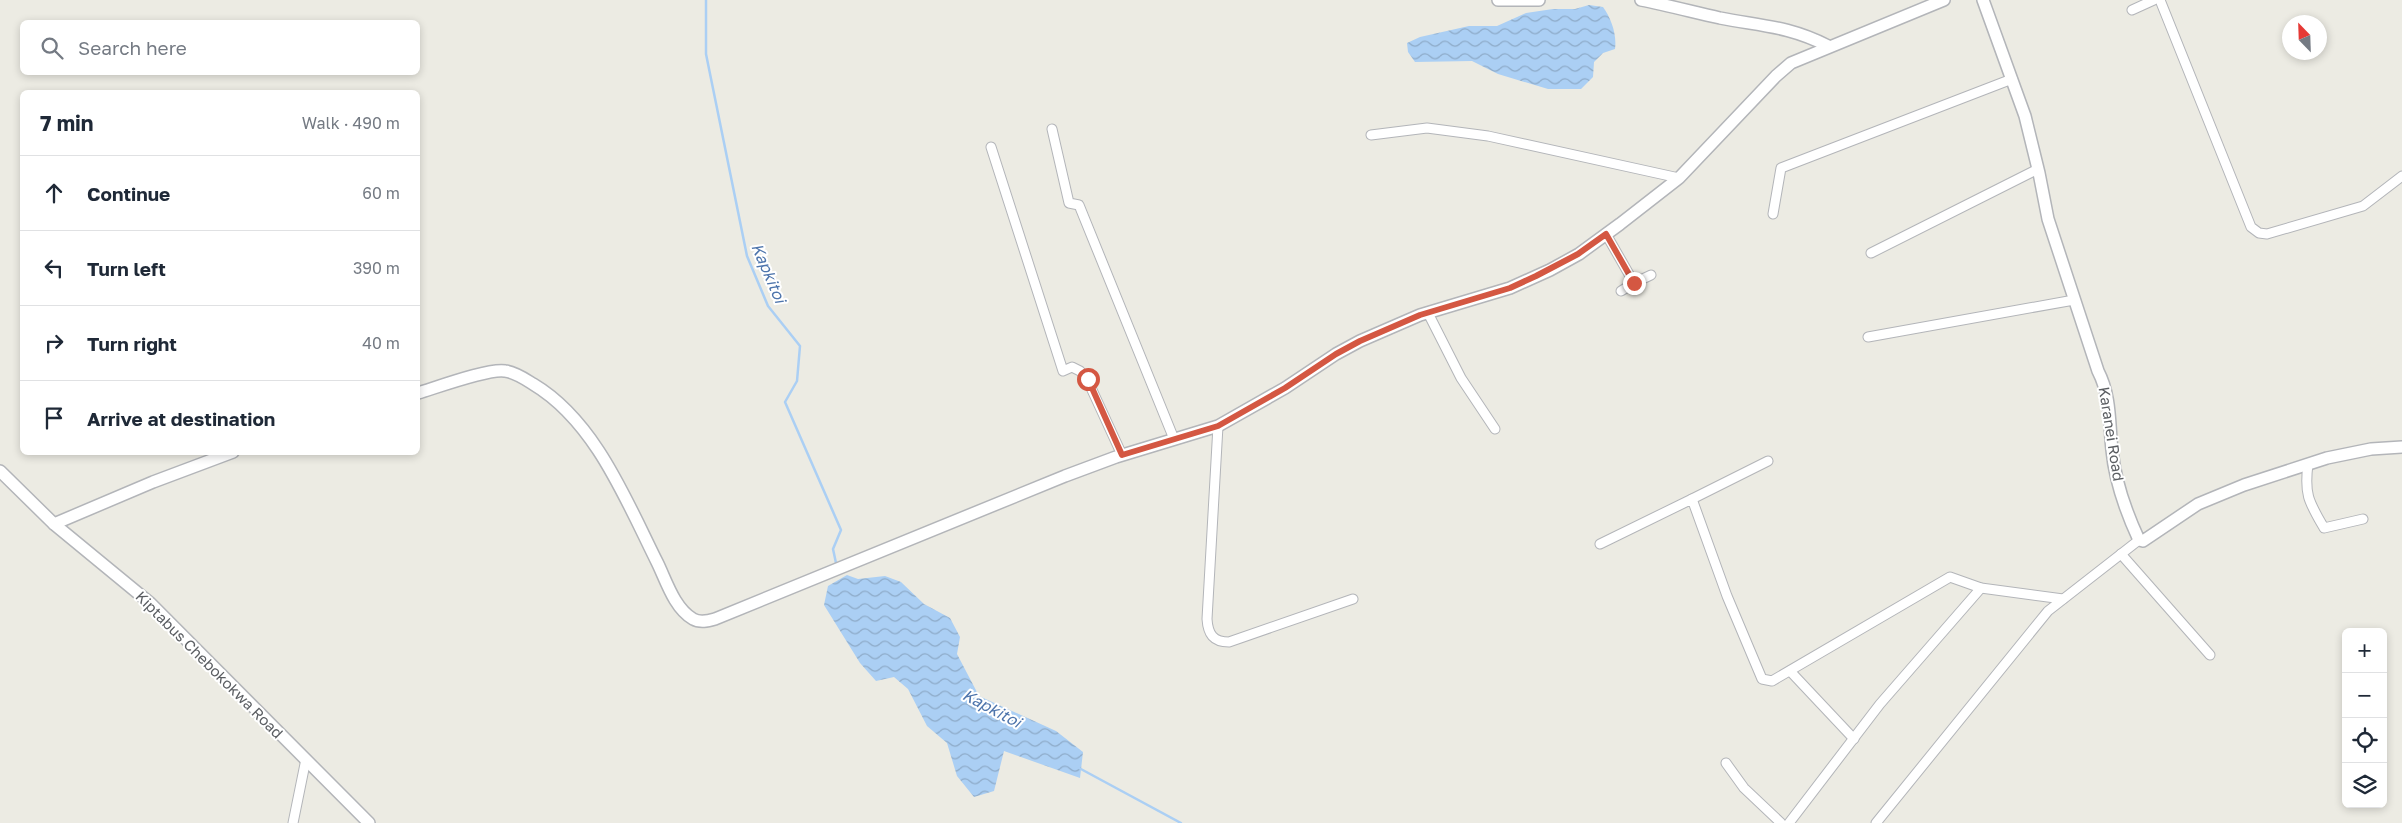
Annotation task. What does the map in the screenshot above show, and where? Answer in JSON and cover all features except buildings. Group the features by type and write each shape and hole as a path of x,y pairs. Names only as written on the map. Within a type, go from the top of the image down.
{"street":[{"path":"1498,0 1539,0"},
{"path":"1640,0 1721,18 1769,24 1793,30 1828,46"},
{"path":"420,392 492,372 506,371 536,386 553,398 573,416 599,451 674,598 686,613 699,621 725,616 1065,476 1122,455 1218,426 1285,388 1344,350 1428,312 1510,288 1550,270 1606,234 1678,178 1776,76 1791,63 1828,46 1944,0"},
{"name":"Karanei Road","path":"1983,0 2025,116 2048,219 2098,371 2106,386 2117,479 2128,517 2139,540"},
{"path":"2132,10 2154,0"},
{"path":"2160,0 2251,227 2259,233 2267,234 2363,206 2402,176"},
{"path":"1774,214 1781,168 2012,79"},
{"path":"1371,135 1427,128 1488,136 1678,178"},
{"path":"1052,129 1069,203 1079,206 1174,439"},
{"path":"991,147 1063,371 1072,367 1080,371 1088,379 1122,455"},
{"path":"1871,253 2038,169"},
{"path":"1606,234 1634,283"},
{"path":"1621,291 1651,275"},
{"path":"1868,337 2074,300"},
{"path":"1428,312 1461,378 1495,429"},
{"path":"1218,426 1207,619 1211,636 1219,642 1229,642 1352,599"},
{"path":"1876,823 2048,611 2139,540 2143,541 2198,504 2244,485 2308,464 2371,449 2402,447"},
{"path":"54,524 152,482 225,455"},
{"path":"1600,544 1768,461"},
{"path":"2308,464 2306,481 2308,500 2324,528 2363,519"},
{"name":"Kiptabus Chebokokwa Road","path":"0,471 54,524 150,603 245,697 282,738 306,759 369,823"},
{"path":"1692,499 1727,596 1762,679 1772,681 1950,577 1981,588 2063,600"},
{"path":"2121,554 2210,655"},
{"path":"1789,823 1880,704 1981,588"},
{"path":"1790,671 1854,739"},
{"path":"293,823 306,759"},
{"path":"1726,763 1744,788 1781,823"}],"water":[{"path":"1589,5 1603,7 1606,11 1614,32 1615,49 1603,53 1594,62 1593,77 1581,89 1548,89 1498,74 1472,61 1415,62 1408,52 1407,43 1420,37 1469,26 1497,26 1526,13 1553,9 1575,9"},
{"path":"847,575 858,579 885,576 901,582 924,604 950,618 960,637 957,654 979,696 1056,731 1083,752 1080,778 1004,751 994,791 974,797 957,776 947,743 927,726 908,689 894,677 876,681 860,663 824,605 828,586"}],"waterway":[{"name":"Kapkitoi","path":"706,0 706,54 747,256 768,306 800,346 797,381 785,402 841,530 833,549 836,563"},
{"name":"Kapkitoi","path":"1079,768 1181,823"}],"route":[{"path":"1088,379 1122,455 1218,426 1285,388 1336,354 1360,341 1420,315 1510,288 1550,270 1578,254 1606,234 1634,283"}]}
